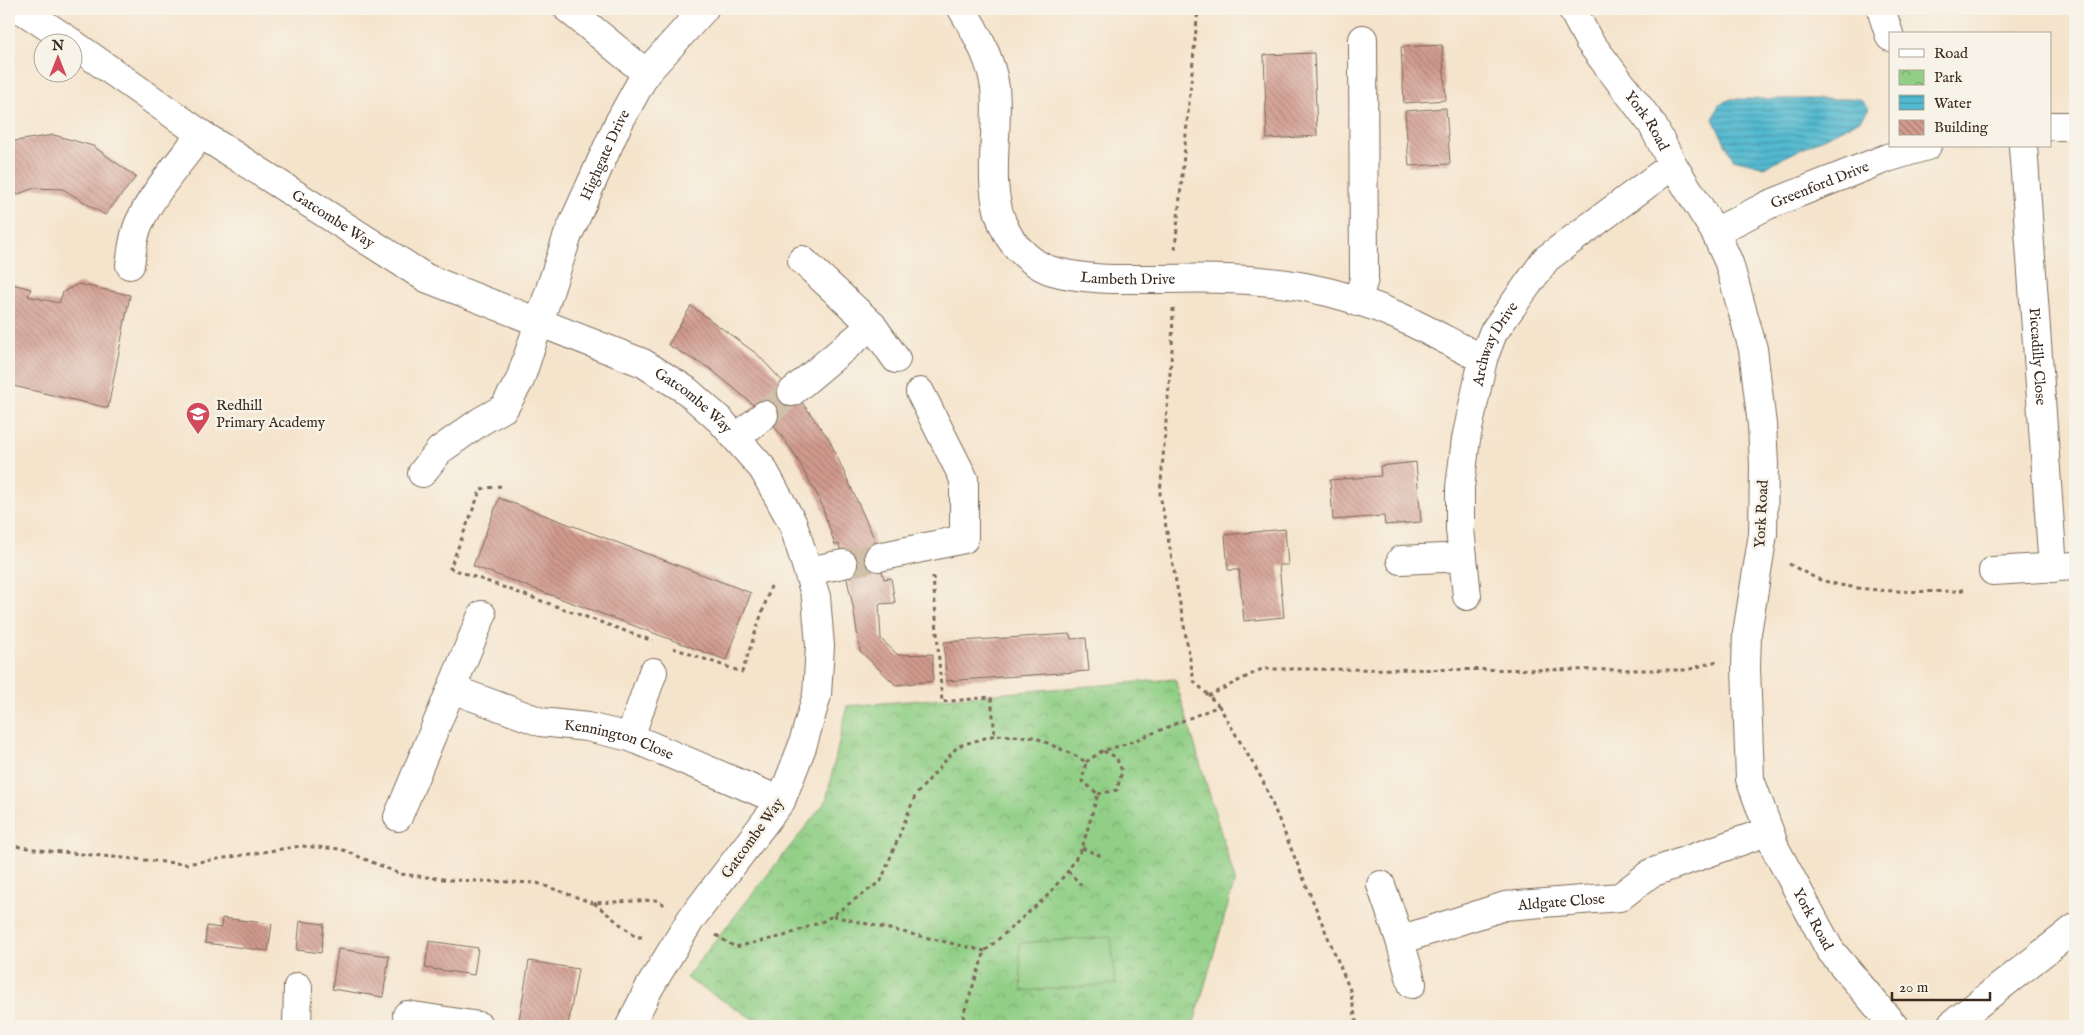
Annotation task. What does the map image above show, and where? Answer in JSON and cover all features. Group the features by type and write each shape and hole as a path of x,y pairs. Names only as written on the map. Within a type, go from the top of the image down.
{"street":[{"name":"Gatcombe Way","path":"22,9 56,32"},
{"path":"568,9 646,73"},
{"name":"Highgate Drive","path":"422,473 440,450 481,421 504,408 520,380 568,235 601,159 646,73 704,9"},
{"name":"Lambeth Drive","path":"962,9 985,53 995,87 997,124 993,179 999,213 1008,234 1024,254 1047,269 1080,278 1237,279 1304,287 1398,316 1483,358"},
{"name":"York Road","path":"1572,9 1589,41 1652,124 1673,165 1716,232 1729,263 1753,349 1762,425 1764,464 1763,534 1747,633 1750,780 1776,850 1830,950 1889,1025"},
{"path":"1881,9 1889,34"},
{"path":"1357,302 1364,279 1363,39"},
{"name":"Gatcombe Way","path":"82,50 202,134 426,278 643,364 686,390 721,421 763,469 793,524 816,597 820,646 817,695 802,747 781,801 691,919 649,988 630,1026"},
{"path":"2052,126 2075,126"},
{"path":"130,265 139,224 154,198 202,134"},
{"name":"Greenford Drive","path":"1716,232 1768,205 1887,158 1918,148"},
{"name":"Piccadilly Close","path":"1994,572 2064,567 2023,148"},
{"name":"Archway Drive","path":"1467,596 1460,529 1460,487 1466,439 1483,358 1493,333 1546,259 1673,165"},
{"path":"802,260 872,325 896,358"},
{"path":"792,392 872,325"},
{"path":"878,557 964,539 964,479 920,392"},
{"path":"736,438 764,415"},
{"path":"1401,560 1463,557"},
{"path":"808,571 843,564"},
{"path":"398,817 482,615"},
{"path":"630,737 653,672"},
{"name":"Kennington Close","path":"452,689 542,722 587,727 630,737 781,801"},
{"name":"Aldgate Close","path":"1400,940 1505,906 1620,897 1651,873 1769,831"},
{"path":"1381,885 1400,940 1412,984"},
{"path":"1950,1026 2075,928"},
{"path":"297,1026 298,987"},
{"path":"407,1015 479,1026"}],"path":[{"path":"1174,257 1198,9"},
{"path":"1174,300 1172,349 1160,494 1194,681 1219,706 1262,780 1350,990 1357,1026"},
{"path":"501,486 481,489 450,568 657,642"},
{"path":"931,546 942,702 991,697 995,735"},
{"path":"1760,549 1820,580 1900,592 1960,591 1994,572"},
{"path":"667,646 742,672 771,586"},
{"path":"1208,696 1262,669 1687,670 1721,660 1747,647"},
{"path":"1098,794 1082,780 1086,762 1102,750 1126,744 1219,706"},
{"path":"713,933 734,947 784,936 826,920 881,881 915,796 958,746 995,735 1034,737 1086,762"},
{"path":"1098,794 1117,790 1122,771 1116,756 1102,750"},
{"path":"966,1026 963,1015 985,951 1047,896 1068,871 1082,848 1098,794"},
{"path":"9,845 186,864 301,846 341,849 400,874 452,880 537,883 593,903 636,937 646,938"},
{"path":"1082,848 1104,857"},
{"path":"1068,871 1084,888"},
{"path":"593,903 656,900 668,907"},
{"path":"832,915 985,951"}],"green space":[{"path":"1175,679 1235,880 1193,1026 765,1026 686,978 826,801 847,706"},
{"path":"1111,937 1115,984 1022,991 1019,943"}],"water":[{"path":"1731,99 1860,99 1869,108 1862,119 1765,167 1733,159 1713,119 1719,104"}],"building":[{"path":"655,9 667,9 665,13"},
{"path":"1442,45 1446,100 1404,103 1401,47"},
{"path":"1314,53 1317,136 1267,139 1264,55"},
{"path":"1446,108 1450,164 1409,166 1405,111"},
{"path":"54,135 93,146 136,177 105,215 63,189 34,188 9,198 9,142"},
{"path":"9,283 31,289 28,296 59,303 63,292 78,284 130,295 108,408 9,385"},
{"path":"691,306 757,354 801,401 829,439 873,536 884,579 891,578 895,603 879,604 881,639 898,655 933,654 933,681 896,685 860,651 853,606 839,544 835,545 820,500 792,450 773,425 749,401 712,370 668,345"},
{"path":"1416,462 1421,522 1385,525 1384,516 1333,520 1330,480 1381,476 1380,466"},
{"path":"499,498 751,593 726,660 473,566"},
{"path":"1285,529 1288,565 1279,565 1284,617 1244,621 1239,570 1228,570 1225,535"},
{"path":"1070,634 1071,639 1086,638 1089,671 946,681 944,642"},
{"path":"222,918 272,924 268,951 205,943 207,926 221,928"},
{"path":"300,921 324,924 321,953 297,950"},
{"path":"429,941 478,948 474,975 425,968"},
{"path":"338,949 389,956 383,997 332,989"},
{"path":"529,961 578,969 568,1026 518,1026"}],"tunnel":[{"path":"764,415 792,392"},
{"path":"843,564 879,557"}],"place":[{"name":"Redhill Primary Academy","path":"198,435"}]}
